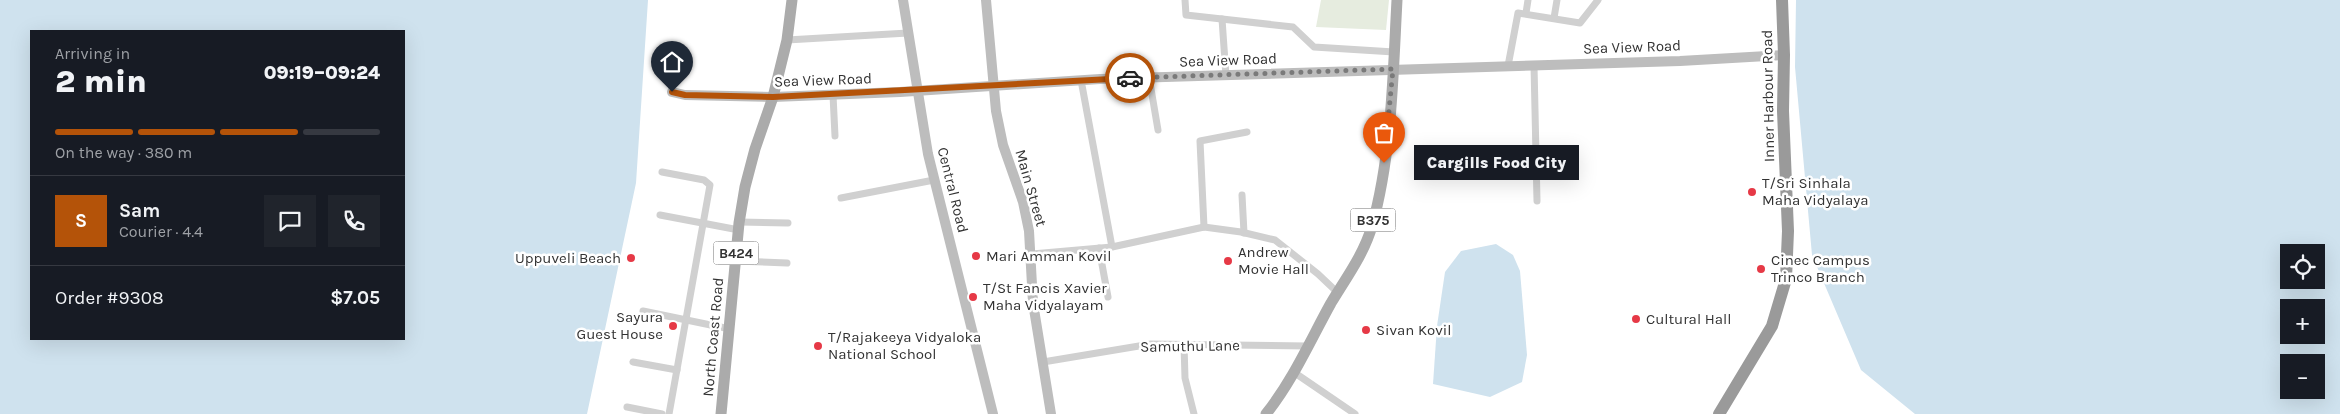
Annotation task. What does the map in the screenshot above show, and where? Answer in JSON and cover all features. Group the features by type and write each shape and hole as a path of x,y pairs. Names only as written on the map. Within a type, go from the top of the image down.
{"highway":[{"name":"Inner Harbour Road","path":"1719,414 1772,326 1786,278 1788,231 1783,111 1784,55 1782,0"}],"main road":[{"name":"North Coast Road","path":"721,414 739,226 749,172 773,97 787,40 792,0"},
{"name":"Central Road","path":"903,0 917,91 934,180 993,414"},
{"name":"Main Street","path":"986,0 993,86 1001,138 1023,202 1032,254 1033,302 1051,414"},
{"name":"B375","path":"1266,414 1295,373 1308,346 1360,254 1375,213 1383,174 1393,69 1397,0"},
{"name":"Sea View Road","path":"672,92 685,95 773,97 917,91 1149,77 1689,60 1784,55"}],"street":[{"path":"1184,0 1186,15 1293,27 1314,47 1394,52"},
{"path":"1526,14 1528,0"},
{"path":"1554,18 1557,0"},
{"path":"1508,66 1518,13 1582,22 1598,0"},
{"path":"1222,19 1226,76"},
{"path":"787,40 908,33"},
{"path":"1534,65 1537,201"},
{"path":"1149,77 1158,130"},
{"path":"1081,80 1112,246"},
{"path":"833,95 835,136"},
{"path":"1204,227 1200,141 1247,132"},
{"path":"662,172 708,182 710,185 669,414"},
{"path":"841,198 934,180"},
{"path":"1242,195 1244,232"},
{"path":"660,215 704,224 739,226 788,223"},
{"path":"1032,254 1112,246 1204,227 1244,232 1275,240 1338,292"},
{"path":"1099,248 1108,297"},
{"path":"735,261 787,263"},
{"path":"643,311 730,329"},
{"name":"Samuthu Lane","path":"1043,362 1151,344 1308,346"},
{"path":"1184,344 1185,378 1194,414"},
{"path":"634,362 677,370"},
{"path":"1295,373 1355,414"},
{"path":"626,407 662,414"}],"shaded area":[{"path":"1321,0 1389,0 1386,30 1316,27"}],"water":[{"path":"0,0 648,0 636,183 587,414 0,414"},
{"path":"1796,0 2340,0 2340,414 1915,414 1861,370 1812,255 1795,67"},
{"path":"1496,244 1513,255 1520,271 1527,355 1522,382 1490,397 1433,384 1437,326 1445,272 1461,251"}],"way so far":[{"path":"1130,78 1266,75 1393,69 1384,163"}],"place":[{"name":"Cargills Food City","path":"1384,163"},
{"name":"T/Sri Sinhala Maha Vidyalaya","path":"1752,192"},
{"name":"Mari Amman Kovil","path":"976,256"},
{"name":"Uppuveli Beach","path":"631,258"},
{"name":"Andrew Movie Hall","path":"1228,261"},
{"name":"Cinec Campus Trinco Branch","path":"1761,269"},
{"name":"T/St Fancis Xavier Maha Vidyalayam","path":"973,297"},
{"name":"Cultural Hall","path":"1636,319"},
{"name":"Sayura Guest House","path":"673,326"},
{"name":"Sivan Kovil","path":"1366,330"},
{"name":"T/Rajakeeya Vidyaloka National School","path":"818,346"}],"route":[{"path":"672,92 685,95 773,97 900,92 1130,78"}]}
